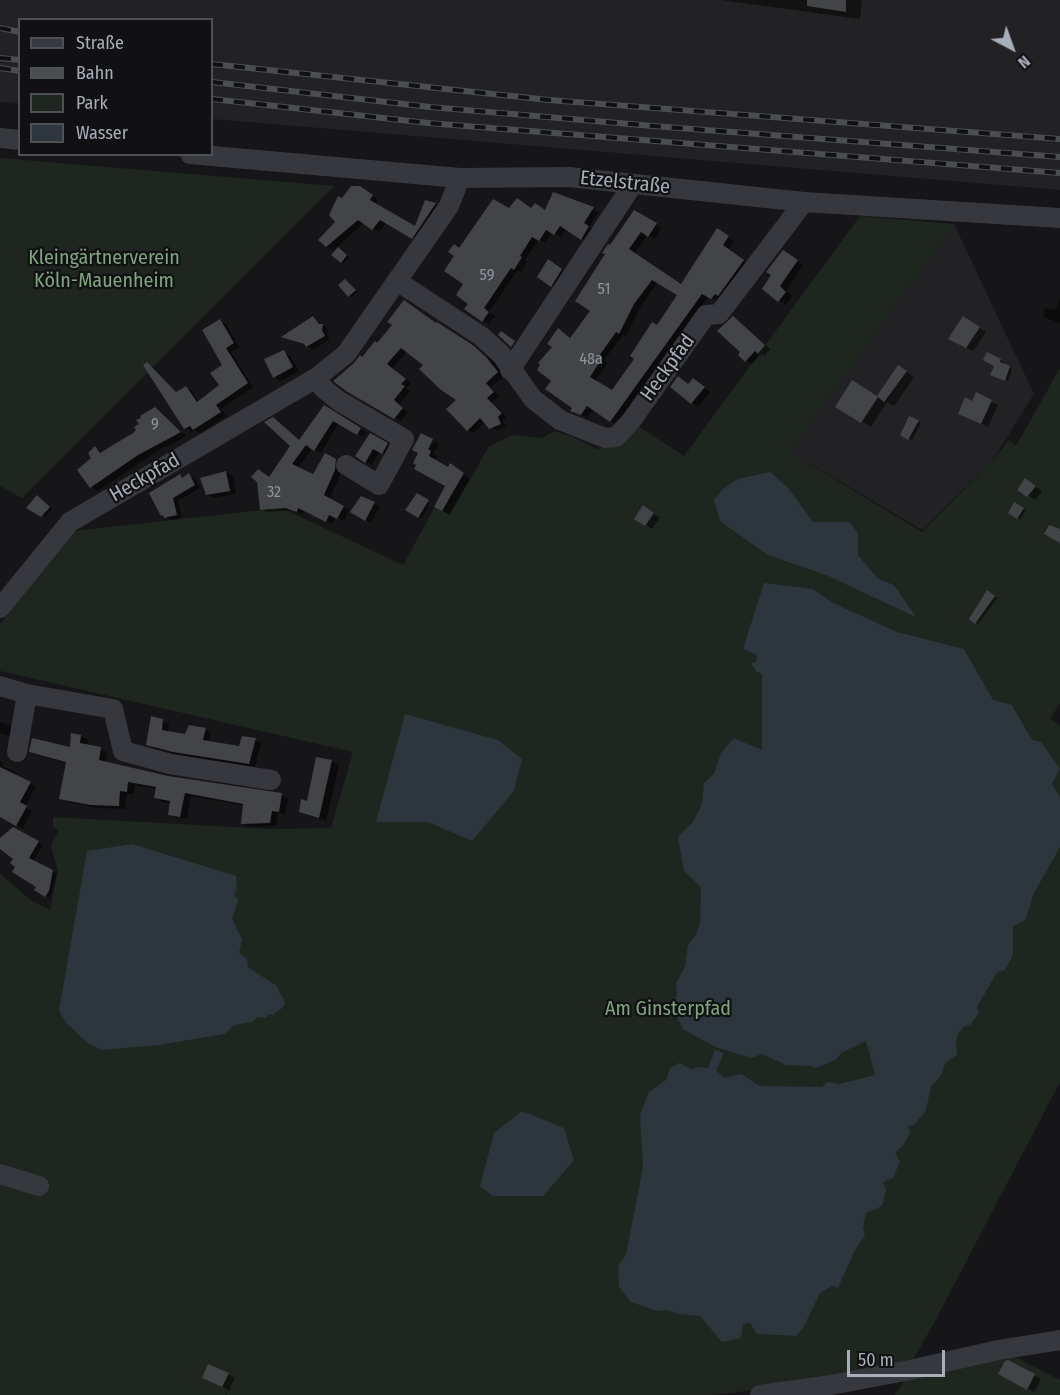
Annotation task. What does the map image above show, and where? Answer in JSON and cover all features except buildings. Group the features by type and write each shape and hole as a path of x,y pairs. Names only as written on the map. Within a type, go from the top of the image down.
{"street":[{"path":"0,138 18,140"},
{"name":"Etzelstraße","path":"212,156 460,178 569,177 804,202 1060,218"},
{"name":"Heckpfad","path":"0,608 70,522 316,378 346,354 449,206 460,178"},
{"path":"510,370 633,184"},
{"name":"Heckpfad","path":"397,281 481,336 501,354 510,370 533,399 560,420 605,438 616,437 631,421 706,315 719,314 804,202"},
{"path":"316,378 324,389 339,401 404,439 379,485 346,465"},
{"path":"0,686 27,694 113,709 123,751 170,764 271,780"},
{"path":"17,752 27,694"},
{"path":"0,1174 39,1186"},
{"path":"760,1395 831,1385 998,1350 1060,1340"}],"shaded area":[{"path":"0,0 1060,0 1060,190 213,119 213,18 18,18 18,103 0,102"},
{"path":"954,224 1034,394 992,461 922,530 790,452"}],"green space":[{"name":"Kleingärtnerverein Köln-Mauenheim","path":"0,158 334,186 22,498 0,486"},
{"name":"Am Ginsterpfad","path":"860,216 954,224 790,452 922,532 992,461 1009,440 1016,446 1060,368 1060,703 1050,719 1060,726 1060,1082 933,1325 908,1368 830,1381 713,1395 226,1395 230,1385 225,1395 0,1395 0,873 30,900 50,910 58,871 51,846 58,831 53,827 53,817 269,829 331,828 353,752 0,671 0,624 73,531 281,508 403,565 435,507 450,515 489,446 513,435 542,438 554,431 571,436 597,449 619,445 638,426 684,456"},
{"path":"1004,1351 1060,1380 1060,1395 895,1395 907,1376"}],"water":[{"path":"770,472 788,488 813,522 850,522 858,534 858,555 878,579 894,585 916,617 826,575 768,555 720,521 714,500 723,489 738,479"},
{"path":"764,583 813,589 831,602 897,632 964,649 993,700 1012,705 1032,740 1041,742 1060,769 1052,784 1060,797 1060,847 1034,893 1025,920 1013,926 1013,955 1005,970 997,972 977,1007 979,1013 970,1025 965,1026 958,1033 957,1055 946,1062 940,1077 931,1086 926,1110 914,1125 908,1126 910,1132 904,1144 895,1153 900,1162 893,1178 883,1182 886,1190 882,1206 866,1213 863,1228 865,1235 855,1250 838,1288 832,1286 820,1293 803,1328 796,1336 757,1334 750,1323 743,1324 741,1338 722,1342 700,1316 667,1310 657,1311 631,1302 619,1287 618,1266 626,1255 643,1167 640,1115 649,1092 666,1080 670,1068 679,1063 693,1070 697,1067 708,1068 715,1050 724,1053 716,1070 724,1078 741,1074 760,1086 822,1087 827,1082 839,1084 875,1075 866,1041 841,1053 837,1059 816,1068 786,1065 762,1054 751,1058 716,1047 684,1030 671,1007 677,996 676,984 685,966 688,945 700,923 701,887 684,871 678,837 693,822 702,804 704,783 714,774 721,753 734,738 762,750 762,674 756,671 751,663 756,662 757,655 743,649"},
{"path":"405,714 498,740 522,759 514,791 472,841 428,822 376,822"},
{"path":"132,844 236,876 237,889 234,894 238,901 232,918 242,940 239,953 247,959 248,967 277,986 285,1003 282,1008 273,1015 269,1014 266,1018 257,1017 252,1022 234,1025 225,1034 159,1045 101,1050 88,1043 66,1023 59,1010 87,851"},
{"path":"522,1111 564,1128 574,1160 543,1196 493,1196 480,1186 494,1133"}],"railway":[{"path":"0,28 18,32"},
{"path":"0,58 18,60"},
{"path":"213,64 549,100 1060,139"},
{"path":"0,68 18,71"},
{"path":"213,82 430,107 1060,157"},
{"path":"213,99 428,123 1060,173"}]}
